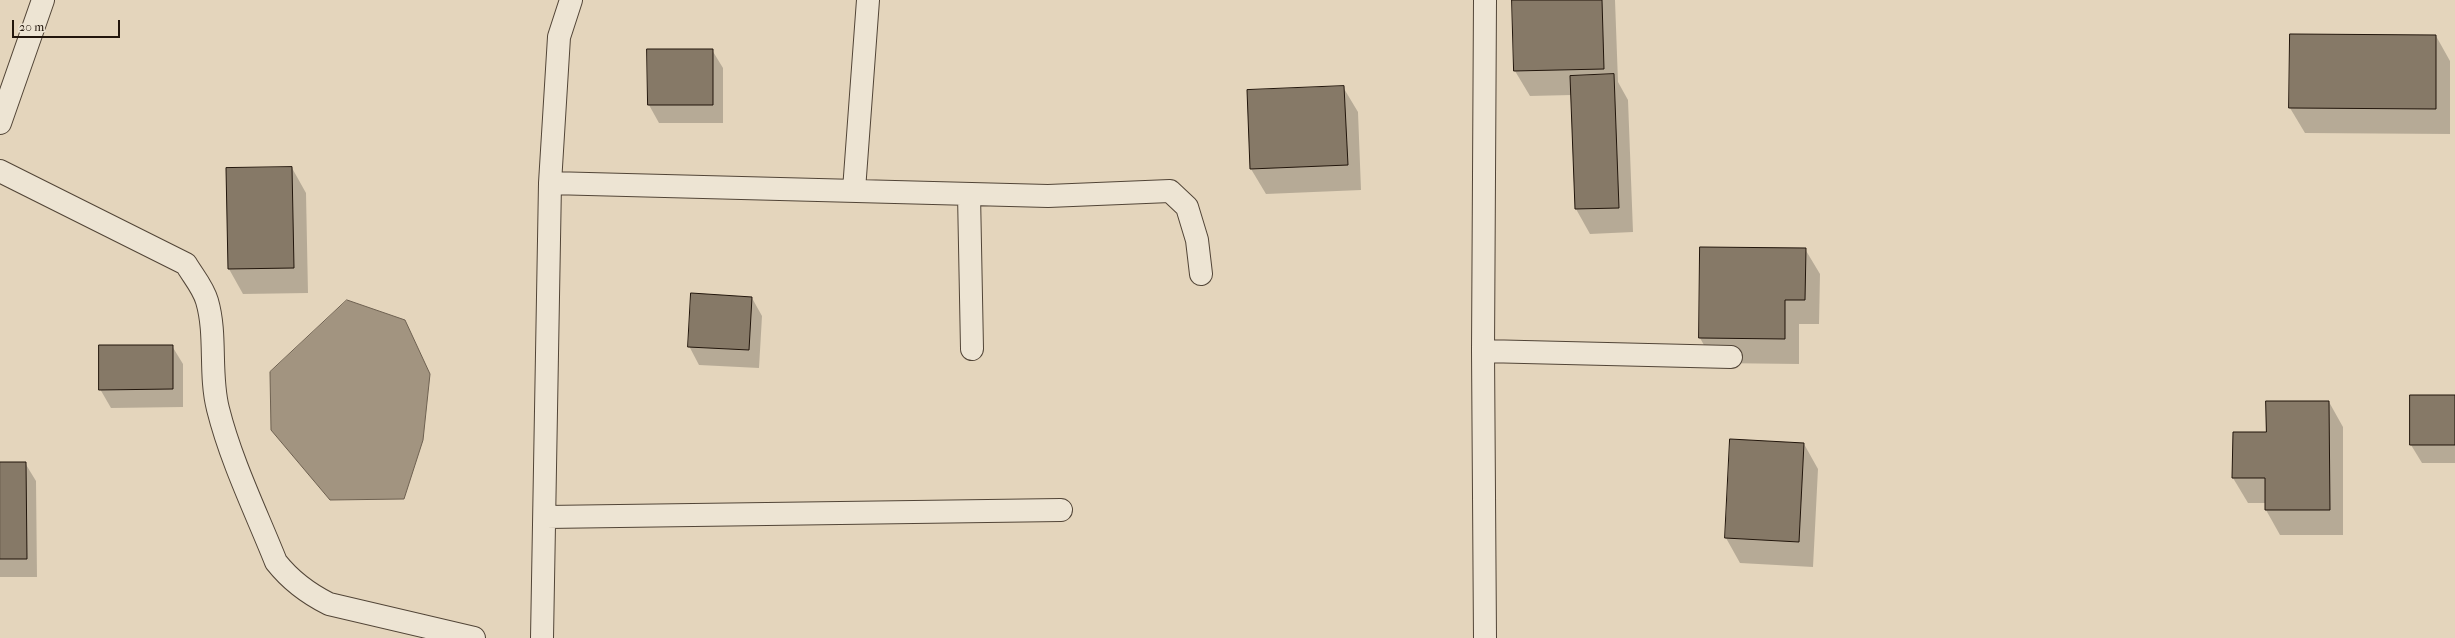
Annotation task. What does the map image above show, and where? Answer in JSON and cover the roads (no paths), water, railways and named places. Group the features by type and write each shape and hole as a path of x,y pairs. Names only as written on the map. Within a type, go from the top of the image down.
{"street":[{"path":"0,123 43,0"},
{"path":"542,638 546,517 550,182 559,37 571,0"},
{"path":"854,190 868,0"},
{"path":"1485,0 1483,351 1485,638"},
{"path":"0,171 186,264 207,300 213,381 217,408 225,433 276,562 289,579 308,594 329,604 474,638"},
{"path":"550,182 1048,196 1170,191 1187,207 1197,240 1201,274"},
{"path":"970,194 972,348"},
{"path":"1483,351 1731,357"},
{"path":"546,517 1061,510"}]}
